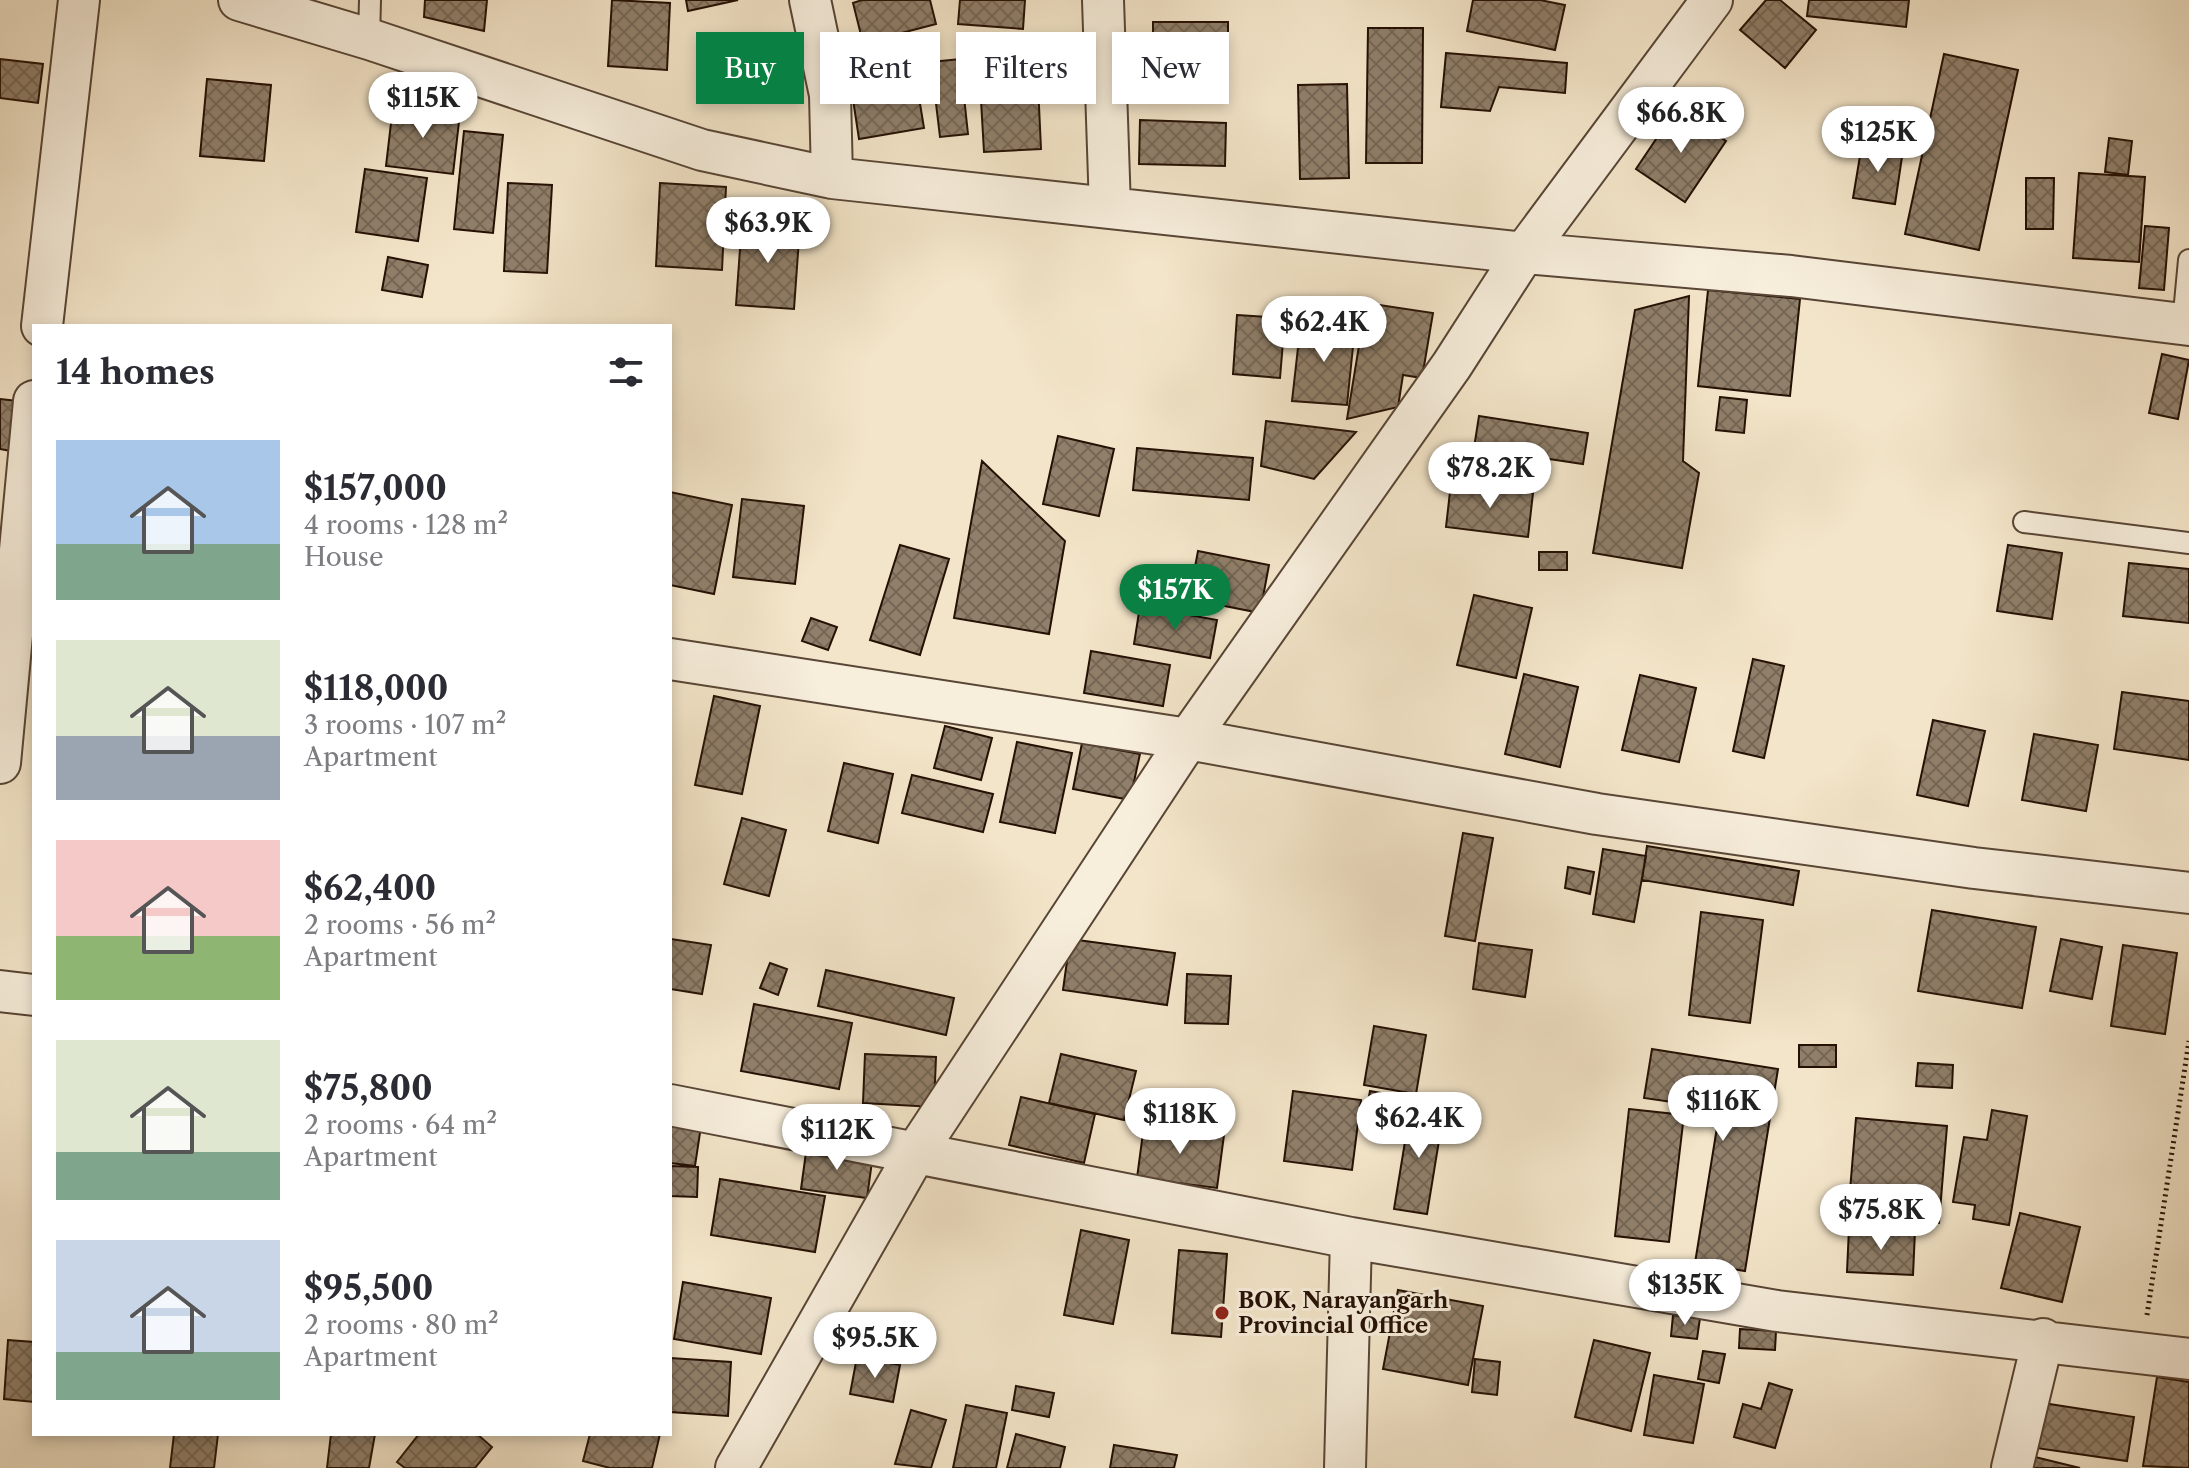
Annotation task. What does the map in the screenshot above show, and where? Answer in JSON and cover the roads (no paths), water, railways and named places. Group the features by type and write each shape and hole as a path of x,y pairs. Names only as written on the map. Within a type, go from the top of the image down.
{"street":[{"path":"42,324 79,0"},
{"path":"239,0 369,39 702,150 832,178 1524,253 1791,276 2186,324"},
{"path":"810,0 830,95 832,178"},
{"path":"1103,0 1110,208"},
{"path":"736,1468 916,1152 1188,739 1452,365 1524,253 1712,0"},
{"path":"0,763 25,560 32,436"},
{"path":"672,659 1188,739 1597,814 1974,868 2189,893"},
{"path":"0,991 32,995"},
{"path":"672,1105 1351,1238 1777,1311 2043,1339 2189,1359"},
{"path":"1345,1468 1351,1238"},
{"path":"2012,1468 2043,1339"}],"lane":[{"path":"369,39 370,0"},
{"path":"2186,324 2185,268 2189,260"},
{"path":"2024,522 2189,543"}],"place":[{"name":"BOK, Narayangarh Provincial Office","path":"1222,1313"}]}
